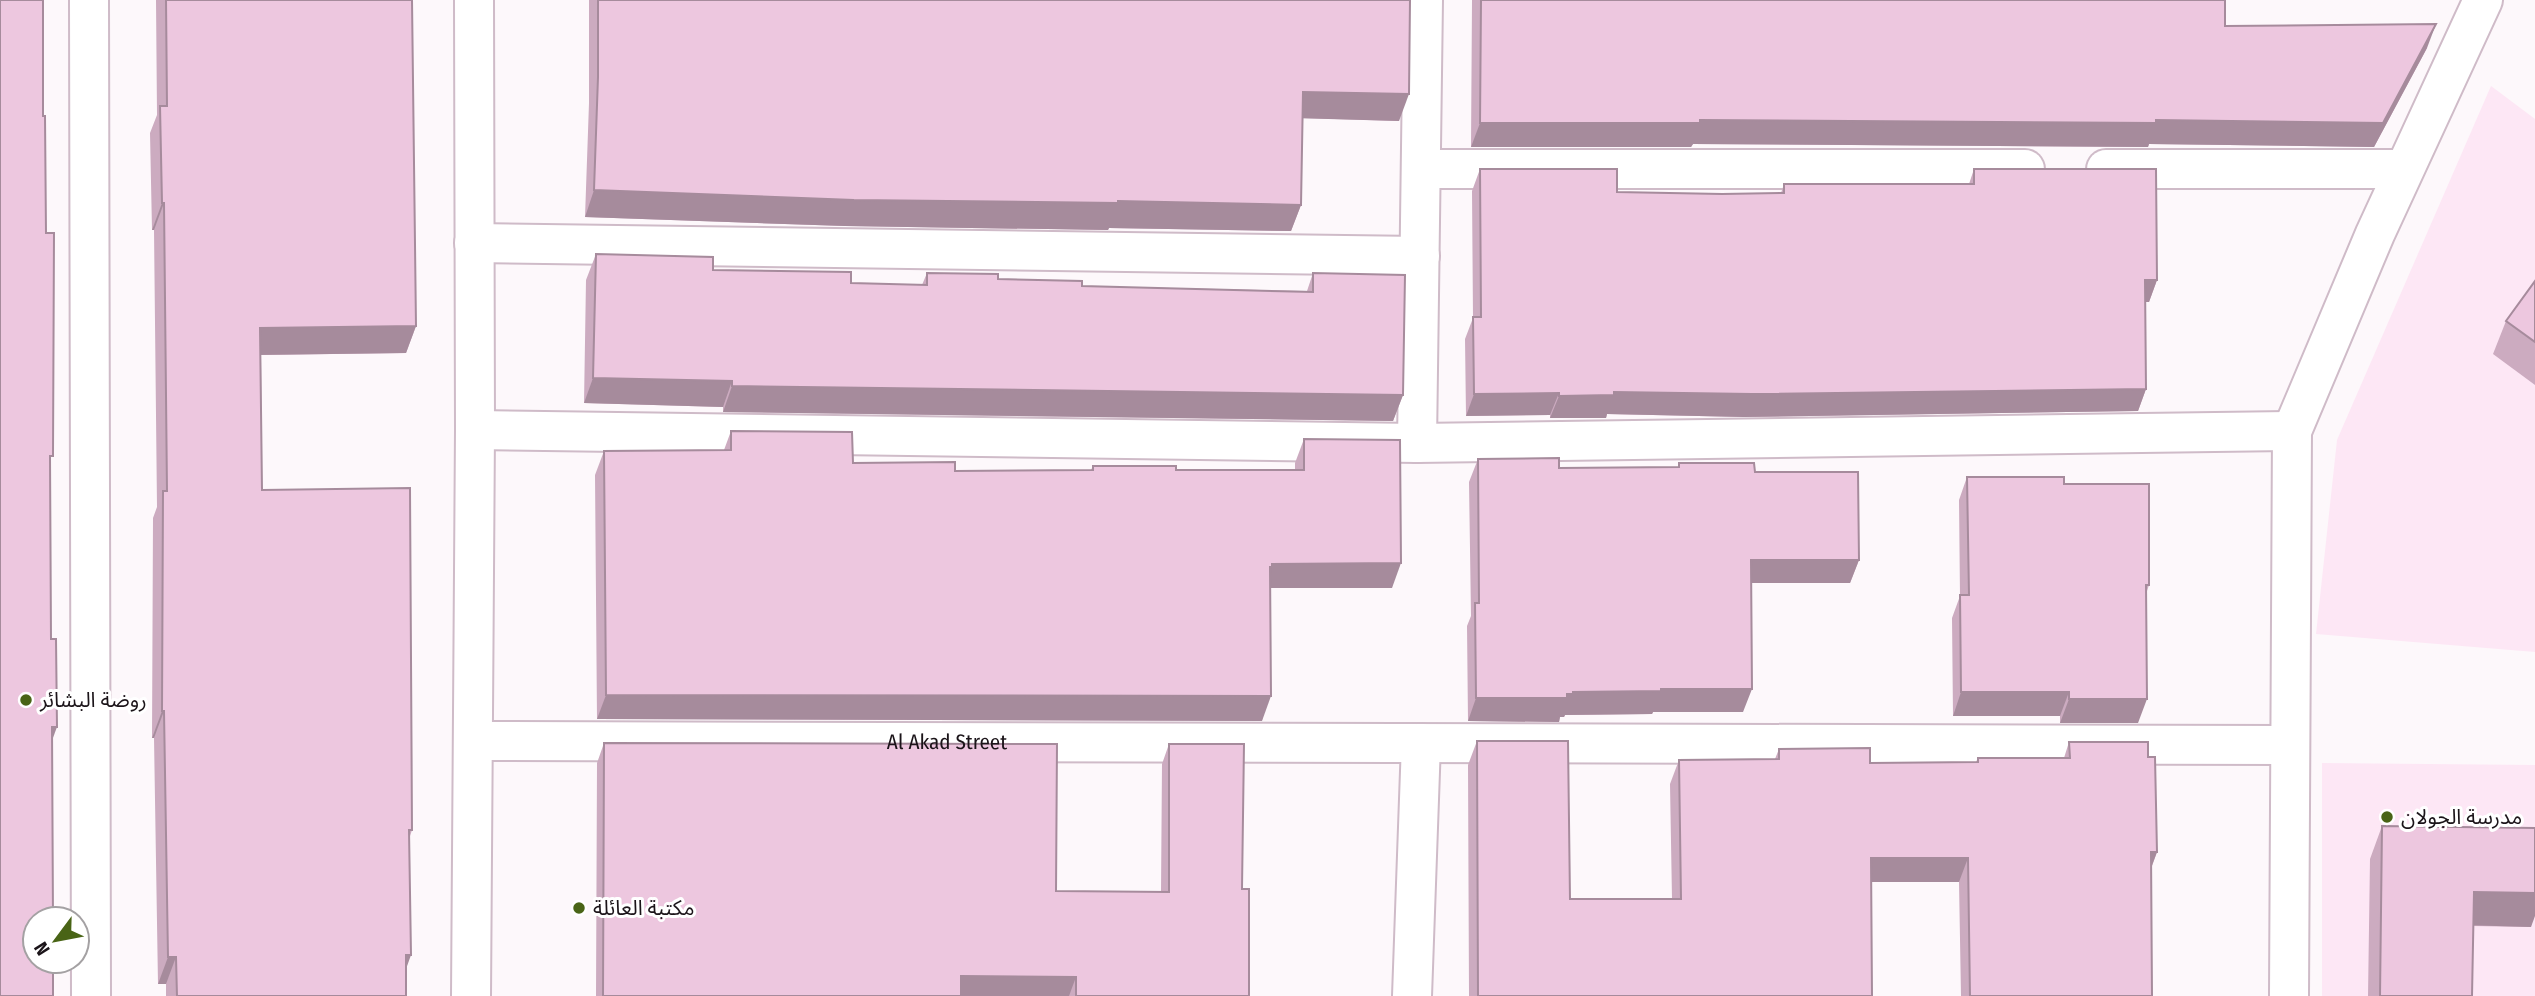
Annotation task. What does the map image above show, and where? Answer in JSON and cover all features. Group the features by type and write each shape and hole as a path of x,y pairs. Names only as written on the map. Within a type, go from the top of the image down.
{"street":[{"path":"89,0 91,996"},
{"path":"471,996 475,430 474,0"},
{"path":"1417,443 1423,0"},
{"path":"2289,996 2292,430 2404,169 2483,0"},
{"path":"1421,169 2404,169"},
{"path":"474,243 1420,256"},
{"path":"475,430 1417,443 2292,430"},
{"name":"Al Akad Street","path":"473,741 2290,745"},
{"path":"1412,996 1421,743"}],"shaded area":[{"path":"2491,86 2535,119 2535,652 2316,634 2337,440"},
{"path":"2322,763 2535,765 2535,996 2322,996"}],"building":[{"path":"0,0 43,0 46,233 54,233 53,456 50,456 51,639 56,639 57,727 52,727 53,905 21,905 21,975 53,975 53,996 0,996"},
{"path":"166,0 412,0 416,326 260,328 262,490 410,488 412,830 409,830 411,955 406,955 406,996 177,996 176,957 168,957 162,711 163,491 167,491 164,203 160,106 167,106"},
{"path":"598,0 1410,0 1409,94 1303,92 1301,205 854,200 594,190"},
{"path":"1481,0 2225,0 2225,26 2436,24 2383,123 1700,120 1700,123 1480,123"},
{"path":"1480,169 1617,169 1617,192 1722,194 1784,193 1784,184 1974,184 1974,169 2156,169 2157,280 2145,280 2146,389 1752,394 1614,392 1614,395 1559,396 1559,393 1474,394 1473,317 1481,317"},
{"path":"596,254 713,257 713,270 851,272 851,283 927,285 927,273 998,274 998,279 1082,281 1082,286 1313,292 1313,273 1405,275 1403,395 732,386 732,381 593,378"},
{"path":"2535,281 2535,342 2506,321"},
{"path":"731,431 852,432 853,463 955,462 955,471 1093,470 1093,466 1176,466 1176,470 1304,470 1304,439 1400,440 1401,563 1272,564 1271,696 606,695 604,451 731,450"},
{"path":"1559,458 1559,468 1754,463 1755,472 1858,472 1859,560 1751,560 1752,689 1573,692 1567,694 1567,698 1476,698 1475,603 1479,603 1478,459"},
{"path":"1967,477 2064,477 2064,484 2149,484 2147,699 2069,699 2069,692 1961,692 1960,595 1969,595"},
{"path":"1477,741 1568,741 1570,899 1681,899 1679,760 1779,759 1779,749 1870,748 1870,763 1978,762 1978,758 2070,758 2069,742 2148,742 2148,757 2155,757 2157,852 2151,852 2152,996 1970,996 1968,858 1871,858 1872,996 1478,996"},
{"path":"604,743 1057,744 1056,891 1169,892 1169,744 1244,744 1242,889 1249,889 1249,996 1076,996 1076,977 961,976 961,996 603,996"},
{"path":"2382,826 2535,828 2535,893 2474,892 2472,996 2380,996"}],"place":[{"name":"روضة البشائر","path":"26,700"},
{"name":"مدرسة الجولان","path":"2387,817"},
{"name":"مكتبة العائلة","path":"579,908"}]}
